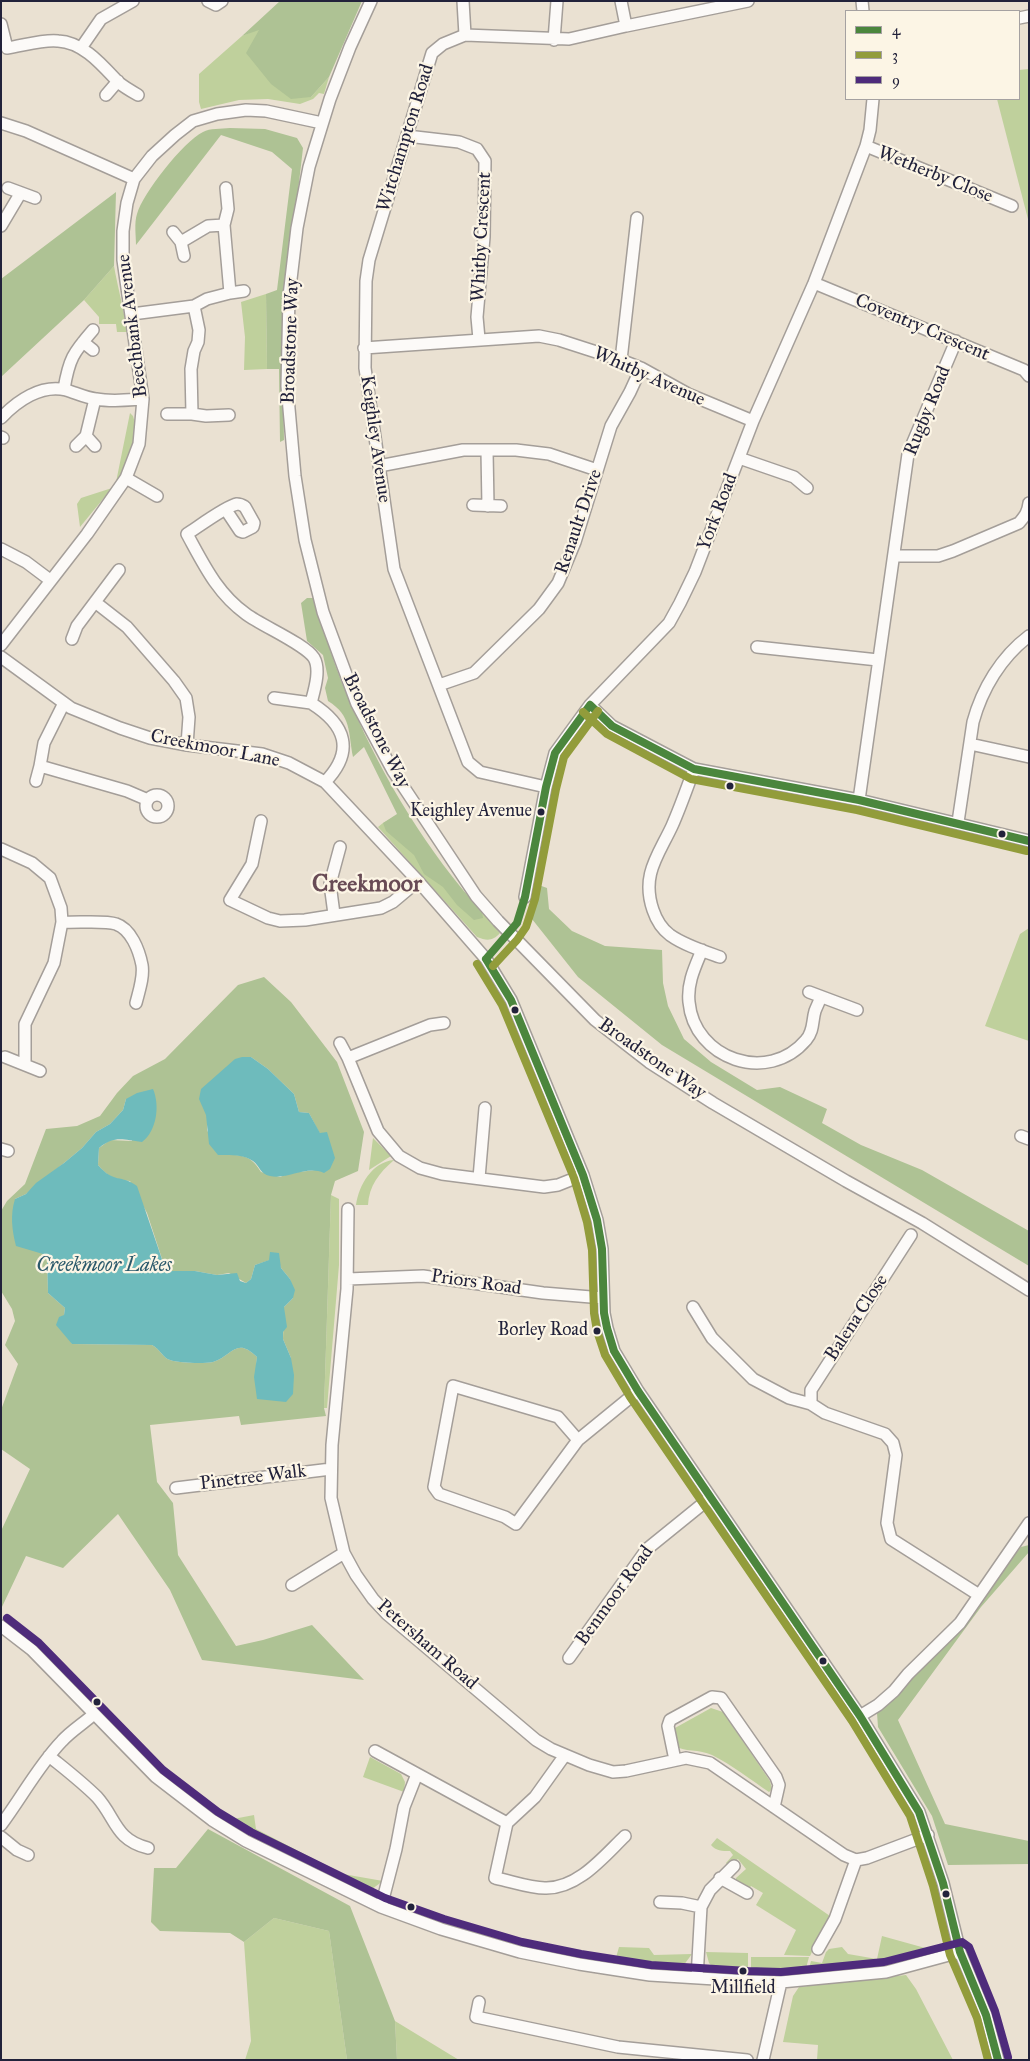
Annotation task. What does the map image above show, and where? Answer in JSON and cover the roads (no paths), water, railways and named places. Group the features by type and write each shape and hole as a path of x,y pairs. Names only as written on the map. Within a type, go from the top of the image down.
{"street":[{"path":"208,1 216,5 222,1"},
{"name":"Broadstone Way","path":"372,1 350,47 322,123 309,166 298,228 290,296 287,386 294,467 305,540 323,612 358,704 393,771 476,896 595,1020 648,1062 713,1103 822,1168 922,1223 1029,1290"},
{"path":"463,1 465,35"},
{"path":"554,40 557,1"},
{"path":"622,1 626,26"},
{"name":"Witchampton Road","path":"364,348 366,281 369,260 432,53 443,44 465,35 554,40 570,39 748,1"},
{"path":"81,48 101,20 126,3"},
{"path":"1,24 7,52 54,40 70,43 81,48 105,66 118,82 138,95"},
{"path":"106,95 118,82"},
{"name":"York Road","path":"525,897 546,787 555,753 590,705 669,623 695,572 753,421 814,283 866,146 870,130 873,100"},
{"name":"Beechbank Avenue","path":"1,645 87,534 126,478 139,444 143,399 123,260 123,231 127,203 134,179 152,156 193,121 217,114 246,110 266,110 322,123"},
{"path":"1,123 26,131 134,179"},
{"name":"Whitby Crescent","path":"407,136 459,142 477,149 486,161 484,237 478,317 479,339"},
{"name":"Wetherby Close","path":"866,146 1007,206"},
{"path":"8,188 34,198"},
{"path":"226,188 228,209 224,225 230,293"},
{"path":"1,226 20,194"},
{"path":"621,360 637,218"},
{"path":"181,242 208,226 224,225"},
{"path":"173,232 181,242 184,256"},
{"name":"Coventry Crescent","path":"814,283 1024,370 1029,376"},
{"path":"132,314 194,306 207,298 244,291"},
{"path":"192,414 191,369 199,330 194,306"},
{"path":"64,389 68,365 76,350 93,330"},
{"name":"Whitby Avenue","path":"364,348 539,336 559,340 621,360 641,368 688,394 753,421"},
{"name":"Rugby Road","path":"859,800 908,454 956,341"},
{"path":"83,342 93,350"},
{"name":"Keighley Avenue","path":"364,348 394,569 468,762 480,772 546,787"},
{"name":"Renault Drive","path":"439,685 474,673 550,596 568,560 611,426 641,368"},
{"path":"1,418 29,395 43,391 64,389 94,399 117,401 143,399"},
{"path":"76,446 86,436 94,399"},
{"path":"167,414 229,415"},
{"path":"86,436 96,446"},
{"path":"379,466 463,450 516,450 549,454 598,470"},
{"path":"487,451 488,506"},
{"path":"739,458 794,477 807,488"},
{"path":"126,478 156,496"},
{"path":"895,556 938,556 953,551 1019,523 1025,517 1029,503"},
{"path":"473,505 501,506"},
{"path":"187,534 226,510"},
{"path":"179,525 187,534 216,585 227,598 263,626 285,637 313,657 317,666 311,704"},
{"path":"1,549 26,562 50,580"},
{"path":"72,640 77,626 119,570"},
{"path":"95,602 127,627 174,681 186,698 189,717 187,745"},
{"path":"958,822 977,708 997,668 1029,636"},
{"path":"757,647 878,660"},
{"name":"Creekmoor Lane","path":"1,657 64,703 89,716 120,728 150,738 187,745 262,754 289,763 325,782 418,881 486,959 506,990 583,1175 597,1220 602,1250 603,1298 607,1328 614,1351 638,1391 710,1498 860,1716 919,1812 943,1883 960,1952 986,2015 998,2060"},
{"path":"274,698 311,704 330,718 340,730 344,741 343,756 335,772 325,782"},
{"path":"36,781 44,743 64,703"},
{"path":"590,705 612,726 694,769 859,800 958,822 1029,841"},
{"path":"970,744 1029,757"},
{"path":"40,766 127,791 148,800"},
{"path":"694,769 672,827 653,863 649,894 654,913 661,926 670,935 720,957"},
{"path":"261,821 252,864 227,904 280,921 305,920 382,908 393,902 418,881"},
{"path":"334,914 330,884 340,847"},
{"path":"1,849 32,863 50,878 61,908 62,922 54,963 25,1024 25,1064"},
{"path":"62,922 115,923 127,929 142,965 141,983 136,1003"},
{"path":"702,950 692,975 688,992 692,1019 704,1040 732,1058 753,1063 765,1062 784,1057 794,1051 808,1038 814,1024 814,1013 821,997"},
{"path":"809,992 857,1010"},
{"path":"348,1058 430,1025 444,1022"},
{"path":"340,1043 378,1131 399,1156 420,1168 442,1174 526,1186 558,1185 583,1175"},
{"path":"5,1057 40,1071"},
{"path":"479,1178 485,1108"},
{"name":"Petersham Road","path":"348,1210 348,1279 331,1469 331,1498 344,1552 356,1575 373,1599 388,1614 536,1740 589,1765 613,1772 675,1760 698,1760 710,1763 844,1855 856,1860"},
{"name":"Balena Close","path":"811,1404 811,1390 911,1235"},
{"name":"Priors Road","path":"348,1279 423,1276 543,1293 603,1298"},
{"path":"693,1308 712,1338 753,1379 790,1398 811,1404 825,1413 885,1434 889,1438 893,1443 896,1454 886,1523 892,1539 978,1595"},
{"path":"578,1440 558,1417 453,1386 434,1487 444,1497 505,1518 516,1524 578,1440 638,1391"},
{"name":"Pinetree Walk","path":"176,1488 331,1469"},
{"name":"Benmoor Road","path":"569,1658 647,1549 710,1498"},
{"path":"860,1716 894,1691 908,1674 960,1623 1029,1523"},
{"path":"292,1585 344,1552"},
{"path":"1,1626 32,1650 156,1777 212,1820 246,1841 381,1907 441,1929 520,1952 650,1975 781,1982 886,1972 960,1952"},
{"path":"675,1760 668,1726 670,1720 712,1697 721,1698 776,1777 779,1785 774,1807"},
{"path":"1,1825 32,1777 63,1739 94,1714"},
{"path":"375,1751 507,1823"},
{"path":"565,1755 535,1796 507,1823 494,1881 544,1888 566,1885 598,1862 625,1836"},
{"path":"49,1756 76,1777 98,1798 118,1830 136,1845 148,1848"},
{"path":"381,1907 396,1849 404,1807 418,1774"},
{"path":"818,1949 835,1919 856,1860 893,1849 928,1835"},
{"path":"1,1837 17,1850 28,1855"},
{"path":"697,1978 701,1907 710,1890 734,1866"},
{"path":"720,1878 747,1893"},
{"path":"660,1902 673,1898 701,1907"},
{"path":"763,2060 781,1982"},
{"path":"479,2002 476,2017 501,2017 618,2047 747,2060"}],"water":[{"path":"251,1057 268,1069 294,1094 299,1112 309,1113 320,1133 327,1132 335,1158 330,1169 324,1173 304,1171 284,1176 270,1176 264,1174 255,1163 245,1157 218,1155 209,1144 206,1115 199,1099 201,1089 235,1059"},
{"name":"Creekmoor Lakes","path":"153,1089 157,1110 154,1125 147,1137 142,1142 119,1139 110,1141 99,1148 98,1165 109,1175 126,1180 137,1186 166,1271 195,1271 217,1275 237,1273 240,1281 246,1283 251,1279 255,1265 269,1260 270,1252 279,1253 281,1268 290,1279 295,1290 293,1298 284,1307 287,1327 283,1332 283,1339 291,1358 294,1375 293,1394 286,1402 257,1399 254,1377 257,1357 244,1348 234,1349 213,1362 198,1363 170,1360 152,1345 72,1344 56,1325 59,1317 64,1315 65,1308 48,1293 47,1259 43,1254 16,1246 12,1222 15,1199 26,1194 36,1183 82,1148 96,1132 110,1124 123,1110 126,1099 137,1093"}],"place":[{"name":"Keighley Avenue","path":"541,812"},
{"name":"Borley Road","path":"597,1331"},
{"name":"Millfield","path":"743,1971"}],"district":[{"name":"Creekmoor","path":"367,885"}]}
